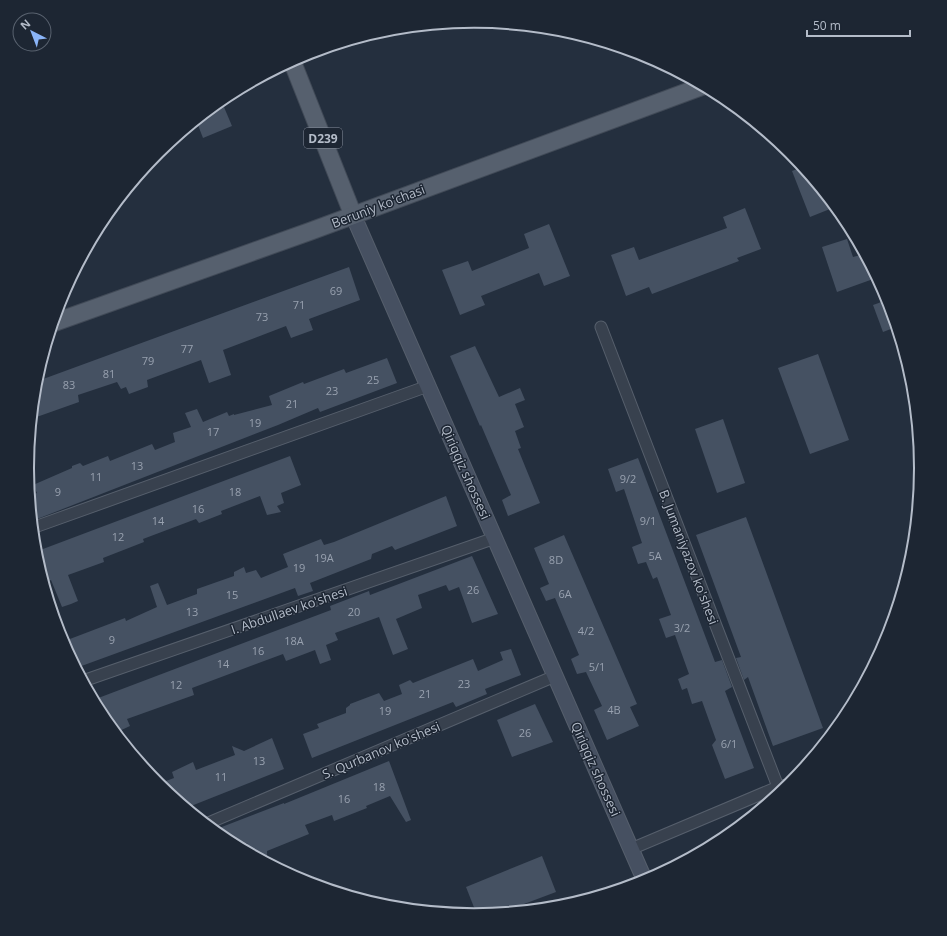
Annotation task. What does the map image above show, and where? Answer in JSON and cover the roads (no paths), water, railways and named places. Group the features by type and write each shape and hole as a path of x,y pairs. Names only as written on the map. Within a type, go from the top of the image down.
{"main road":[{"name":"Qiriqqiz shossesi","path":"294,66 353,215 642,875"},
{"name":"Beruniy ko'chasi","path":"59,321 311,231 696,88"}],"street":[{"name":"B. Jumaniyazov ko'shesi","path":"601,327 778,786"},
{"path":"37,526 428,386"},
{"name":"I. Abdullaev ko'shesi","path":"88,679 495,538"},
{"name":"S. Qurbanov ko'shesi","path":"212,821 555,676"},
{"path":"631,849 771,792"}]}
